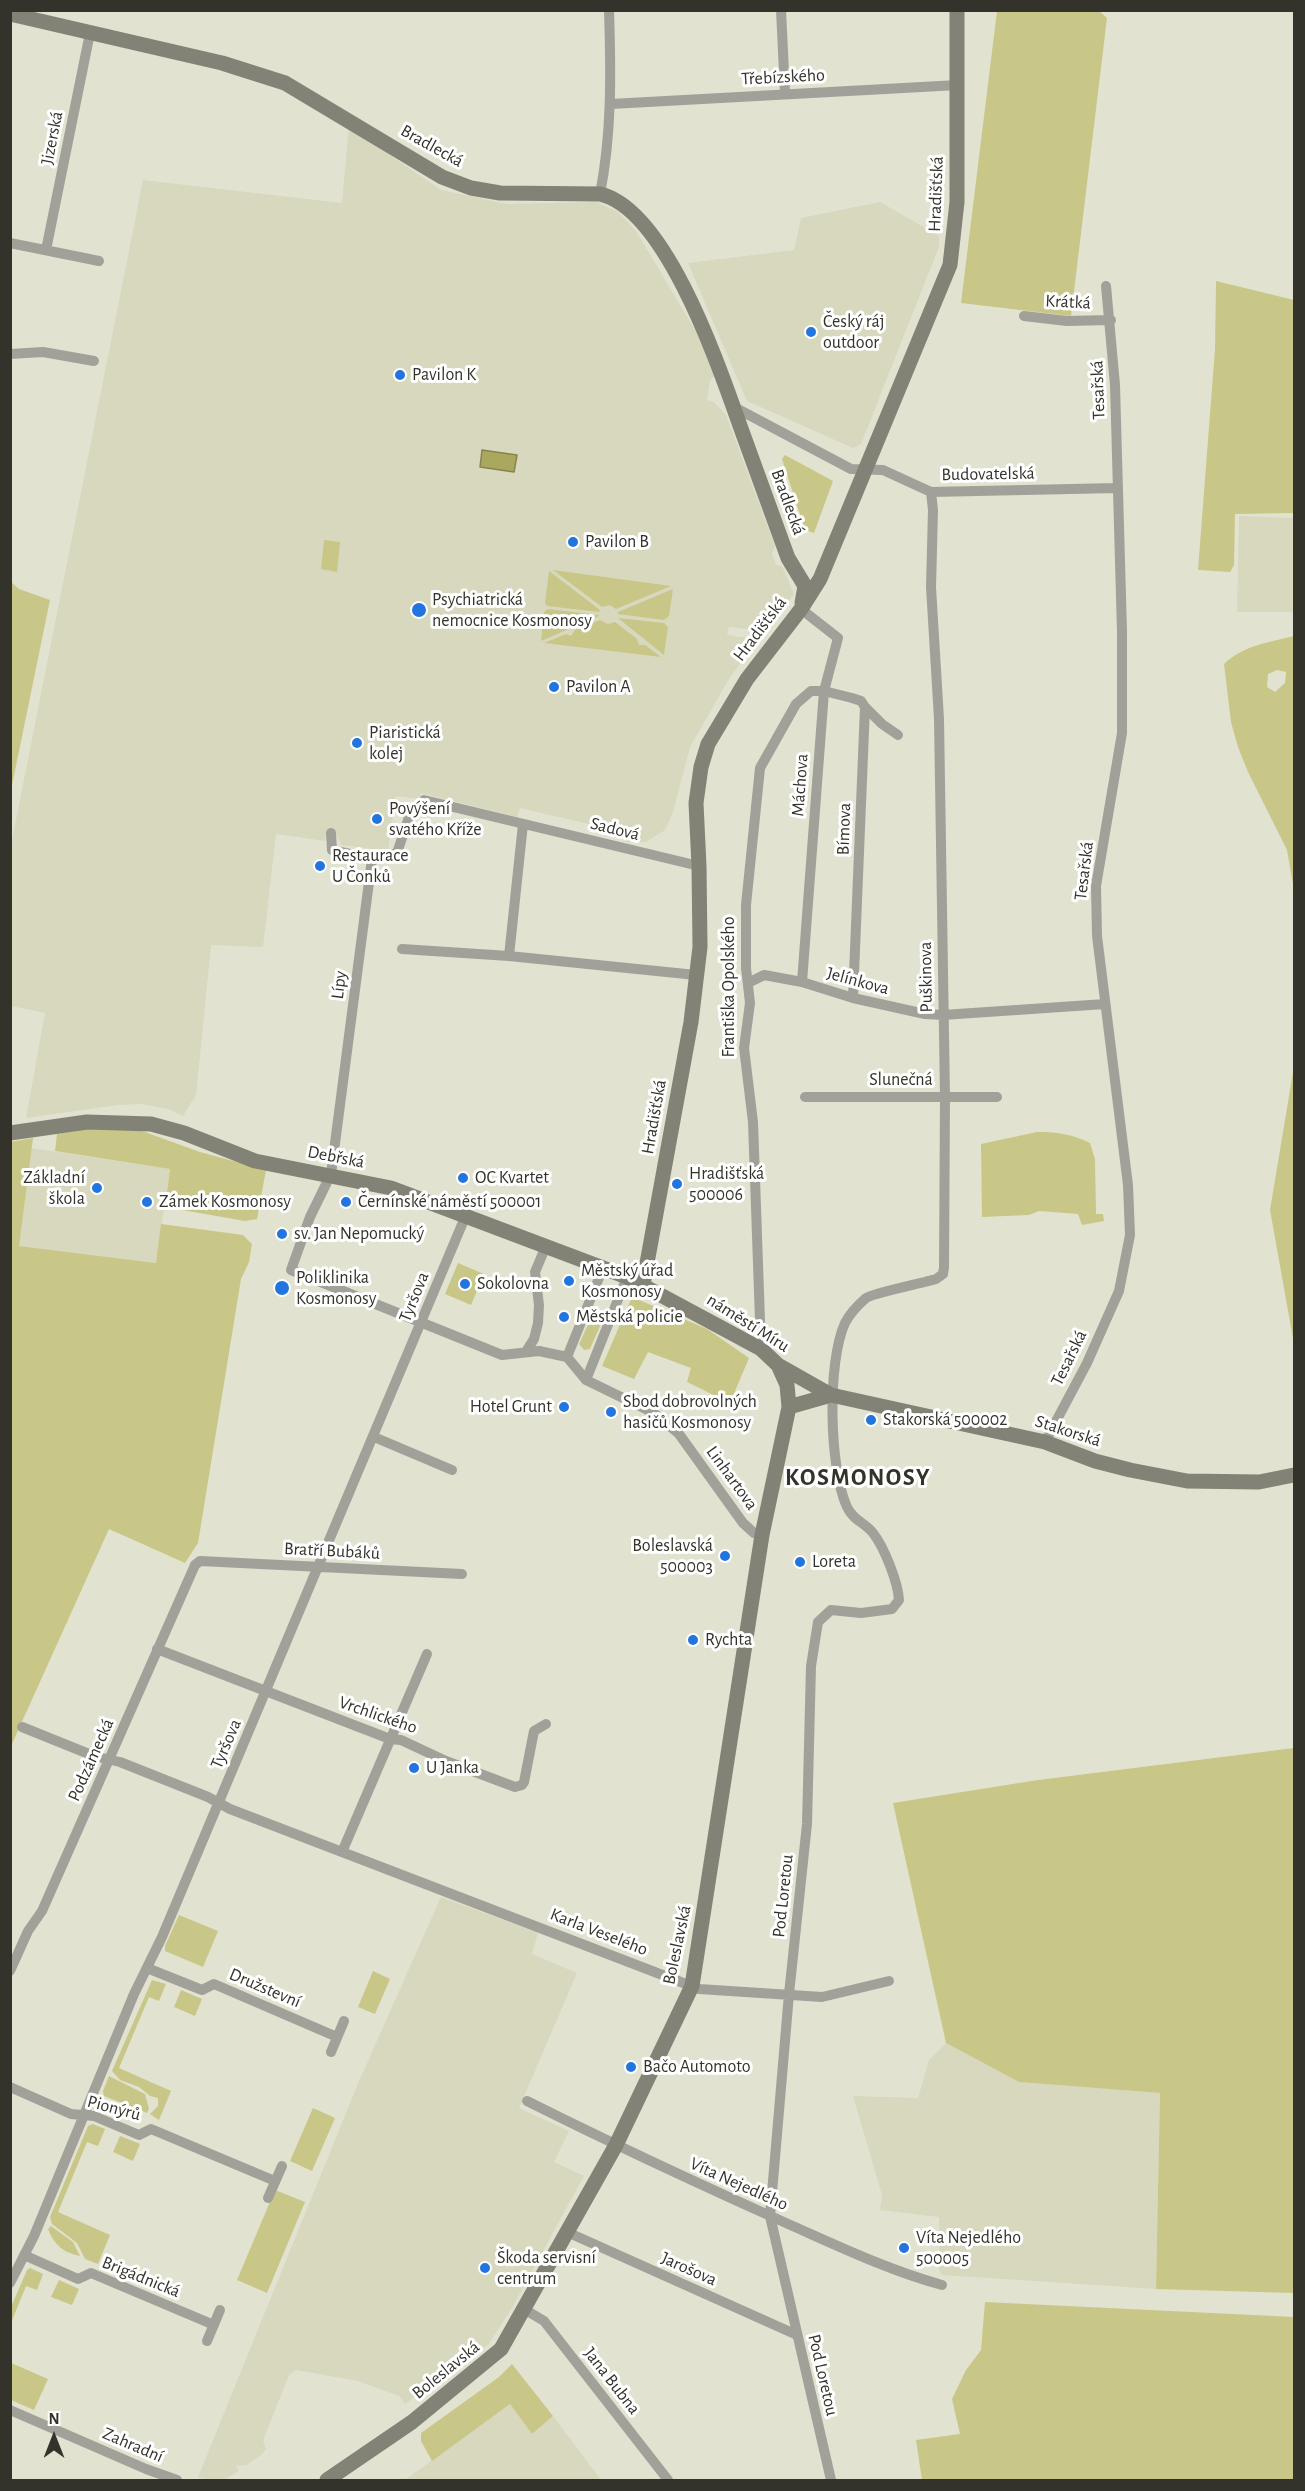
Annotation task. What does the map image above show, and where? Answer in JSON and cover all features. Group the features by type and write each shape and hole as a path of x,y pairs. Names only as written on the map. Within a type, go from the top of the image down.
{"street":[{"path":"600,194 611,104 612,66 609,10"},
{"path":"781,10 785,93"},
{"name":"Hradišťská","path":"643,1285 691,1022 700,947 696,803 698,784 708,744 747,679 801,609 827,564 950,265 957,202 957,10"},
{"name":"Bradlecká","path":"10,14 222,63 285,83 442,177 471,188 500,193 600,194 624,205 664,252 708,337 788,558 805,586 801,609"},
{"name":"Jizerská","path":"46,250 90,33"},
{"name":"Třebízského","path":"611,104 958,85"},
{"path":"10,243 99,261"},
{"name":"Tesařská","path":"1045,1442 1087,1363 1119,1291 1130,1235 1128,1185 1097,936 1096,886 1122,733 1122,632 1116,488 1115,385 1111,320 1106,286"},
{"name":"Krátká","path":"1024,316 1067,321 1111,320"},
{"path":"10,354 43,352 94,361"},
{"path":"732,406 851,469 866,470"},
{"name":"Budovatelská","path":"866,470 883,470 931,492 1116,488"},
{"name":"Puškinova","path":"831,1395 837,1348 845,1322 856,1307 868,1296 936,1279 943,1274 945,1097 939,719 931,587 933,510 931,492"},
{"name":"Máchova","path":"801,609 837,638 824,691 802,982"},
{"name":"Františka Opolského","path":"761,1349 753,1122 744,1048 750,1004 746,968 746,905 760,768 796,704 812,691 824,691"},
{"path":"824,691 861,701 882,724 898,735"},
{"name":"Bímova","path":"853,998 865,707"},
{"name":"Sadová","path":"372,859 397,854 409,817 424,800 699,866"},
{"path":"509,956 523,824"},
{"path":"332,833 332,850 372,859"},
{"name":"Lípy","path":"331,1174 372,859"},
{"path":"402,949 509,956 696,975"},
{"name":"Jelínkova","path":"748,983 764,975 802,982 853,998 925,1014 943,1015 1105,1004"},
{"name":"Slunečná","path":"805,1097 997,1097"},
{"name":"Debřská","path":"10,1133 87,1122 151,1124 184,1133 255,1161 331,1174 391,1188 643,1285"},
{"path":"331,1174 310,1217 291,1269 502,1354 527,1350 567,1358 603,1268"},
{"name":"Tyršova","path":"10,2283 65,2163 134,1994 266,1691 466,1215"},
{"path":"527,1350 534,1339 538,1323 539,1305 535,1272 546,1246"},
{"path":"586,1380 627,1277"},
{"name":"náměstí Míru","path":"643,1285 761,1349 778,1365 831,1395"},
{"name":"Linhartova","path":"567,1358 586,1380 654,1413 680,1434 743,1523 754,1533 762,1535"},
{"name":"Boleslavská","path":"327,2481 373,2451 497,2354 616,2145 692,1986 762,1535 789,1407 787,1385 778,1365"},
{"path":"789,1407 831,1395"},
{"name":"Stakorská","path":"831,1395 1045,1442 1095,1461 1188,1481 1259,1482 1294,1475"},
{"name":"Pod Loretou","path":"831,1395 840,1488 848,1509 856,1520 872,1532 898,1583 899,1600 892,1609 861,1613 831,1610 818,1622 811,1666 807,1824 789,1994 770,2216 831,2481"},
{"path":"374,1437 452,1470"},
{"name":"Bratří Bubáků","path":"200,1561 462,1574"},
{"name":"Podzámecká","path":"10,1971 28,1931 42,1911 156,1649 195,1565 200,1561"},
{"name":"Vrchlického","path":"156,1649 390,1739 401,1740 446,1761 519,1787 524,1782 534,1731 546,1724"},
{"path":"342,1852 427,1654"},
{"name":"Karla Veselého","path":"22,1727 208,1797 342,1852 699,1989 822,1997 889,1982"},
{"name":"Družstevní","path":"147,1968 202,1990 214,1984 338,2037"},
{"path":"331,2052 344,2021"},
{"name":"Pionýrů","path":"10,2087 71,2114 94,2116 139,2135 152,2129 275,2181"},
{"name":"Víta Nejedlého","path":"527,2101 770,2216 902,2274 942,2285"},
{"path":"268,2198 282,2166"},
{"name":"Jarošova","path":"567,2232 797,2335"},
{"name":"Brigádnická","path":"24,2255 78,2279 91,2273 214,2325"},
{"name":"Jana Bubna","path":"524,2309 544,2321 668,2481"},
{"path":"207,2341 220,2310"},
{"name":"Zahradní","path":"10,2410 177,2481"},
{"path":"340,2481 373,2451"}],"shaded area":[{"path":"997,11 1099,11 1107,18 1071,316 961,303"},
{"name":"Psychiatrická nemocnice Kosmonosy","path":"349,127 441,190 507,204 597,202 618,212 636,231 704,345 714,376 710,381 707,400 714,402 726,415 775,546 772,554 776,565 782,566 794,594 764,631 729,627 727,634 758,639 729,679 690,747 673,812 665,830 646,842 625,842 627,833 520,808 517,817 421,793 419,799 396,796 388,851 341,845 336,833 327,832 325,841 276,834 263,947 211,945 196,1095 183,1116 168,1109 141,1104 26,1118 45,1013 11,1006 11,845 143,180 342,203"},
{"name":"Český ráj outdoor","path":"880,202 939,236 939,247 861,444 853,448 747,401 688,263 794,250 801,218"},
{"path":"1216,281 1294,300 1294,513 1235,514 1234,565 1230,572 1198,570 1215,349"},
{"path":"482,450 517,455 514,472 480,467"},
{"path":"785,455 833,481 814,533 805,530 782,459"},
{"path":"1239,516 1294,518 1294,612 1237,612"},
{"path":"324,540 340,542 337,572 321,569"},
{"path":"553,570 671,586 616,609 610,605 602,607"},
{"path":"549,571 600,610 599,612 547,606 545,603"},
{"path":"11,582 19,589 50,600 11,790"},
{"path":"673,589 669,616 664,620 618,614 618,612"},
{"path":"548,609 599,616 541,641 544,612"},
{"path":"618,618 664,623 668,627 664,655"},
{"path":"600,620 608,624 615,622 637,639 639,645 645,645 661,657 544,643 566,634 571,636 575,630"},
{"path":"1294,636 1294,890 1287,850 1238,747 1231,722 1224,664 1248,649","holes":["1277,670 1286,672 1285,683 1275,692 1267,687 1268,674"]},
{"path":"1294,1066 1294,1344 1270,1210"},
{"path":"98,1127 142,1131 200,1152 266,1170 257,1219 245,1221 165,1207 170,1169 55,1151 57,1134"},
{"path":"1037,1132 1064,1134 1090,1143 1095,1159 1096,1214 1103,1214 1104,1221 1082,1225 1078,1214 1039,1211 1029,1215 982,1217 981,1144"},
{"path":"33,1138 19,1246 156,1263 161,1224 243,1235 252,1244 249,1262 241,1279 198,1543 185,1563 109,1529 11,1746 10,1142"},
{"name":"Základní škola","path":"31,1148 170,1169 156,1263 18,1246"},
{"name":"Sokolovna","path":"458,1263 484,1274 471,1305 445,1294"},
{"path":"632,1297 707,1329 749,1358 730,1403 687,1382 691,1368 648,1352 634,1379 602,1366"},
{"path":"597,1310 604,1314 604,1317 590,1349 584,1350 579,1344"},
{"path":"1294,1748 1294,2293 1156,2289 1160,2093 1019,2082 946,2043 893,1803 1038,1780"},
{"path":"441,1897 538,1933 532,1954 577,1973 519,2108 569,2131 554,2162 584,2176 512,2308 488,2345 405,2404 399,2396 358,2381 296,2370 289,2375 263,2440 266,2449 261,2455 247,2465 236,2466 239,2471 224,2480 198,2477 359,2081"},
{"path":"179,1915 218,1931 203,1967 165,1951 165,1946"},
{"path":"373,1971 390,1979 375,2014 358,2007"},
{"path":"152,1980 166,1984 159,2001 149,1997 119,2068 171,2091 159,2120 150,2114 158,2106 158,2098 150,2096 139,2087 120,2080 112,2071"},
{"path":"181,1990 202,1999 195,2016 174,2007"},
{"path":"946,2043 1019,2082 1160,2093 1156,2289 942,2275 939,2270 939,2217 880,2210 882,2195 853,2096 918,2098 929,2060"},
{"path":"109,2076 145,2094 149,2109 147,2113 104,2096 103,2091"},
{"path":"313,2108 335,2118 312,2171 290,2161"},
{"path":"93,2124 105,2129 98,2146 87,2142 58,2212 110,2235 98,2264 85,2259 77,2243 52,2224 50,2217 88,2126"},
{"path":"120,2136 140,2144 133,2161 113,2152"},
{"path":"275,2190 305,2202 267,2293 237,2280"},
{"path":"51,2226 73,2242 80,2256 64,2250 57,2244 48,2229"},
{"path":"30,2268 43,2274 37,2290 26,2286 11,2323 11,2307 27,2270"},
{"path":"59,2280 79,2289 72,2305 51,2297"},
{"path":"985,2302 1294,2317 1294,2480 922,2480 916,2440 960,2434 952,2399 966,2370 981,2350"},
{"path":"11,2363 48,2379 34,2410 11,2400"},
{"path":"512,2364 553,2416 532,2434 510,2404 432,2461 421,2441 421,2433 499,2377"},
{"path":"510,2404 532,2434 553,2416 601,2480 405,2480"}],"place":[{"name":"Český ráj outdoor","path":"811,332"},
{"name":"Pavilon K","path":"400,375"},
{"name":"Pavilon B","path":"573,542"},
{"name":"Psychiatrická nemocnice Kosmonosy","path":"419,610"},
{"name":"Pavilon A","path":"554,687"},
{"name":"Piaristická kolej","path":"357,743"},
{"name":"Povýšení svatého Kříže","path":"377,819"},
{"name":"Restaurace U Čonků","path":"320,866"},
{"name":"OC Kvartet","path":"463,1178"},
{"name":"Hradišťská 500006","path":"677,1184"},
{"name":"Základní škola","path":"97,1188"},
{"name":"Zámek Kosmonosy","path":"147,1202"},
{"name":"Černínské náměstí 500001","path":"346,1202"},
{"name":"sv. Jan Nepomucký","path":"282,1234"},
{"name":"Městský úřad Kosmonosy","path":"569,1281"},
{"name":"Sokolovna","path":"465,1284"},
{"name":"Poliklinika Kosmonosy","path":"282,1288"},
{"name":"Městská policie","path":"564,1317"},
{"name":"Hotel Grunt","path":"564,1407"},
{"name":"Sbod dobrovolných hasičů Kosmonosy","path":"611,1412"},
{"name":"Stakorská 500002","path":"871,1420"},
{"name":"Boleslavská 500003","path":"725,1556"},
{"name":"Loreta","path":"800,1562"},
{"name":"Rychta","path":"693,1640"},
{"name":"U Janka","path":"414,1768"},
{"name":"Bačo Automoto","path":"631,2067"},
{"name":"Víta Nejedlého 500005","path":"904,2248"},
{"name":"Škoda servisní centrum","path":"485,2268"}],"district":[{"name":"KOSMONOSY","path":"858,1478"}]}
